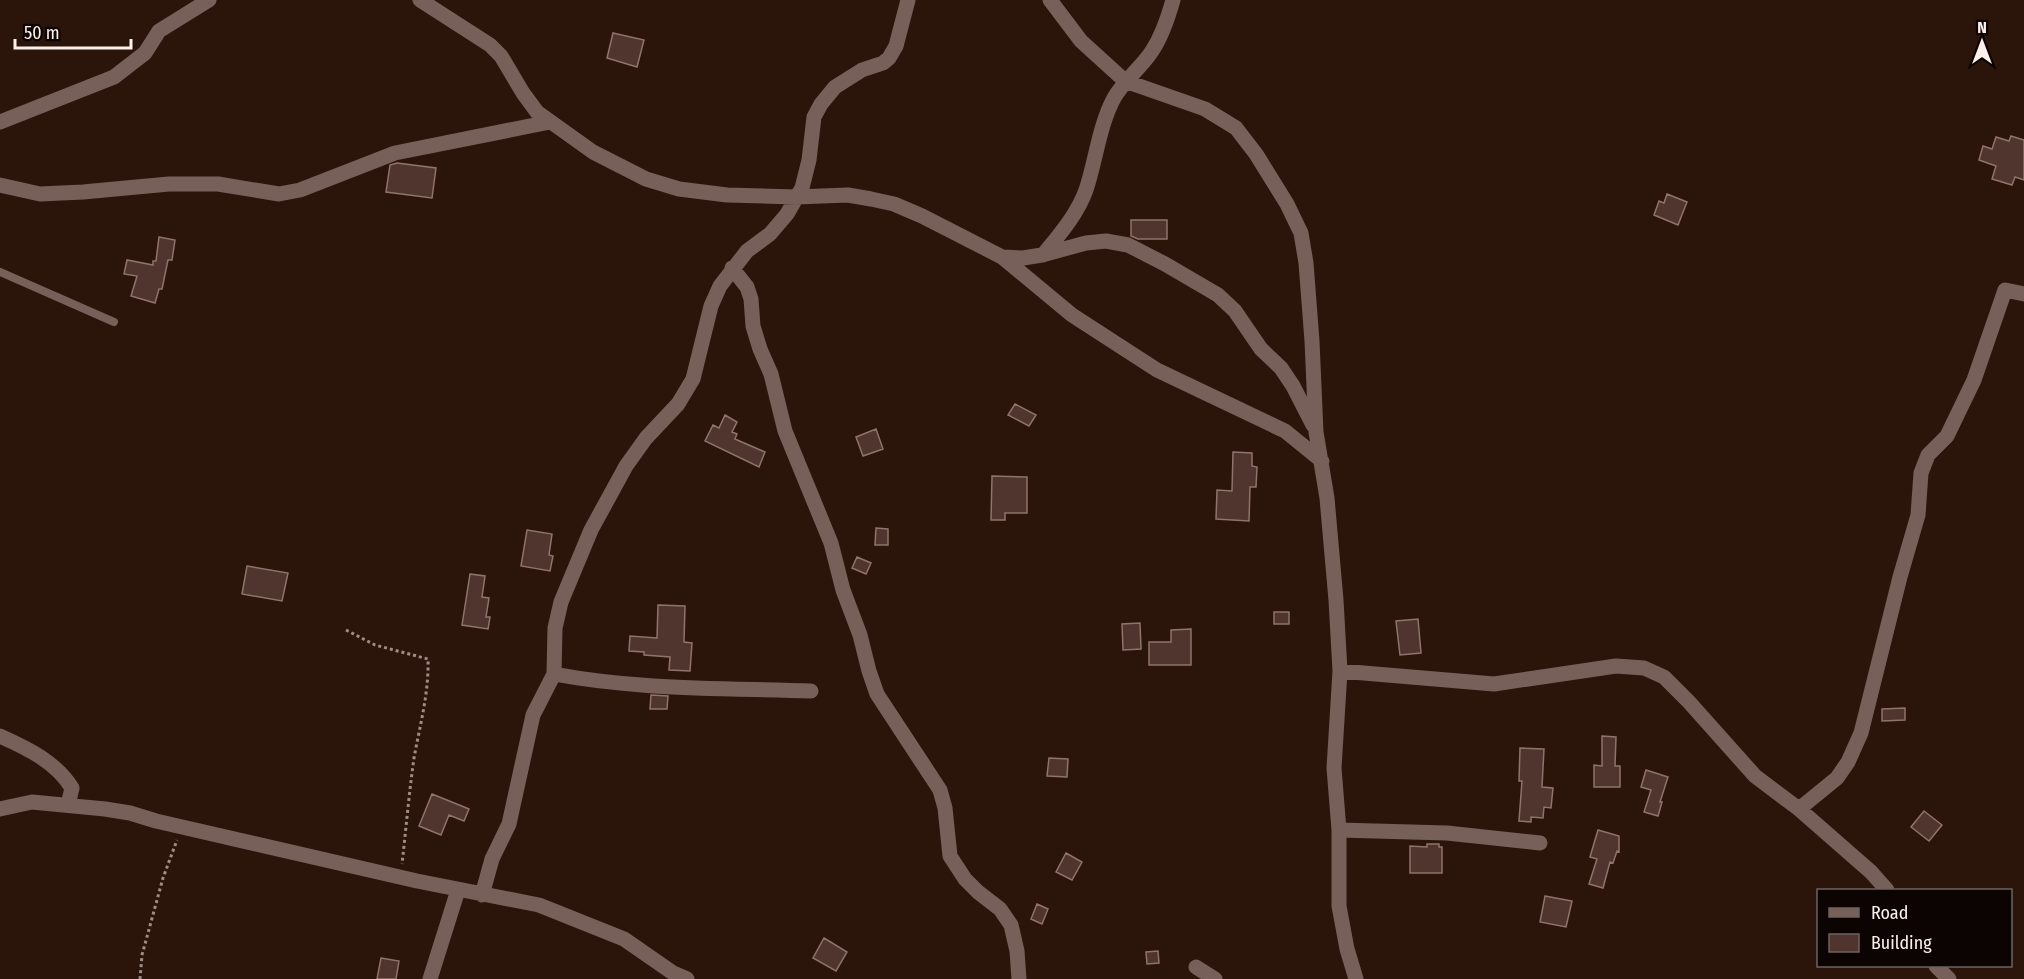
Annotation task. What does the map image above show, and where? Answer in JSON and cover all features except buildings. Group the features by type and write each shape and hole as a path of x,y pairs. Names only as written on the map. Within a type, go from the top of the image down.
{"street":[{"path":"0,122 114,77 145,53 159,31 209,0"},
{"path":"420,0 490,45 501,56 537,112 593,152 646,178 679,189 727,195 796,197 848,195 894,204 1002,257 1072,315 1148,364 1285,431 1322,461"},
{"path":"482,895 492,859 509,824 533,715 554,674 555,628 561,602 591,530 626,466 646,438 678,404 693,379 711,306 720,286 747,251 770,234 787,214 802,188 809,160 814,117 821,104 836,87 862,70 883,63 889,58 896,46 908,0"},
{"path":"1050,0 1081,41 1125,81 1205,108 1236,128 1256,154 1287,204 1301,233 1306,263 1316,432 1322,461 1336,600 1340,671 1334,768 1339,830 1339,906 1347,949 1356,979"},
{"path":"1042,255 1064,230 1079,205 1114,99 1125,81 1152,51 1164,30 1173,0"},
{"path":"0,185 40,194 168,184 218,184 279,194 300,190 395,153 550,122"},
{"path":"1002,257 1023,258 1106,241 1128,245 1165,264 1218,295 1235,311 1261,349 1281,368 1293,386 1316,432"},
{"path":"732,268 747,287 751,299 753,326 771,374 785,431 831,543 843,590 878,694 940,790 945,808 950,856 965,879 1000,909 1011,925 1017,951 1019,979"},
{"path":"1799,809 1837,778 1848,762 1861,733 1918,515 1921,473 1928,455 1947,436 1974,380 2005,290 2024,294"},
{"path":"1340,671 1494,684 1616,666 1644,668 1664,677 1755,776 1799,809 1870,872 1885,889"},
{"path":"554,674 596,682 644,686 811,691"},
{"path":"0,736 32,750 66,779 72,788 68,805"},
{"path":"0,809 32,802 130,813 401,878 539,905 624,939 673,973 687,979"},
{"path":"1339,830 1447,833 1540,843"},
{"path":"430,979 458,890"},
{"path":"1196,967 1215,979"},
{"path":"1937,967 1949,979"}],"lane":[{"path":"0,272 114,322"}],"path":[{"path":"346,630 375,645 428,658 429,679 424,716 414,757 401,878"},
{"path":"140,979 142,955 163,878 181,826"}]}
